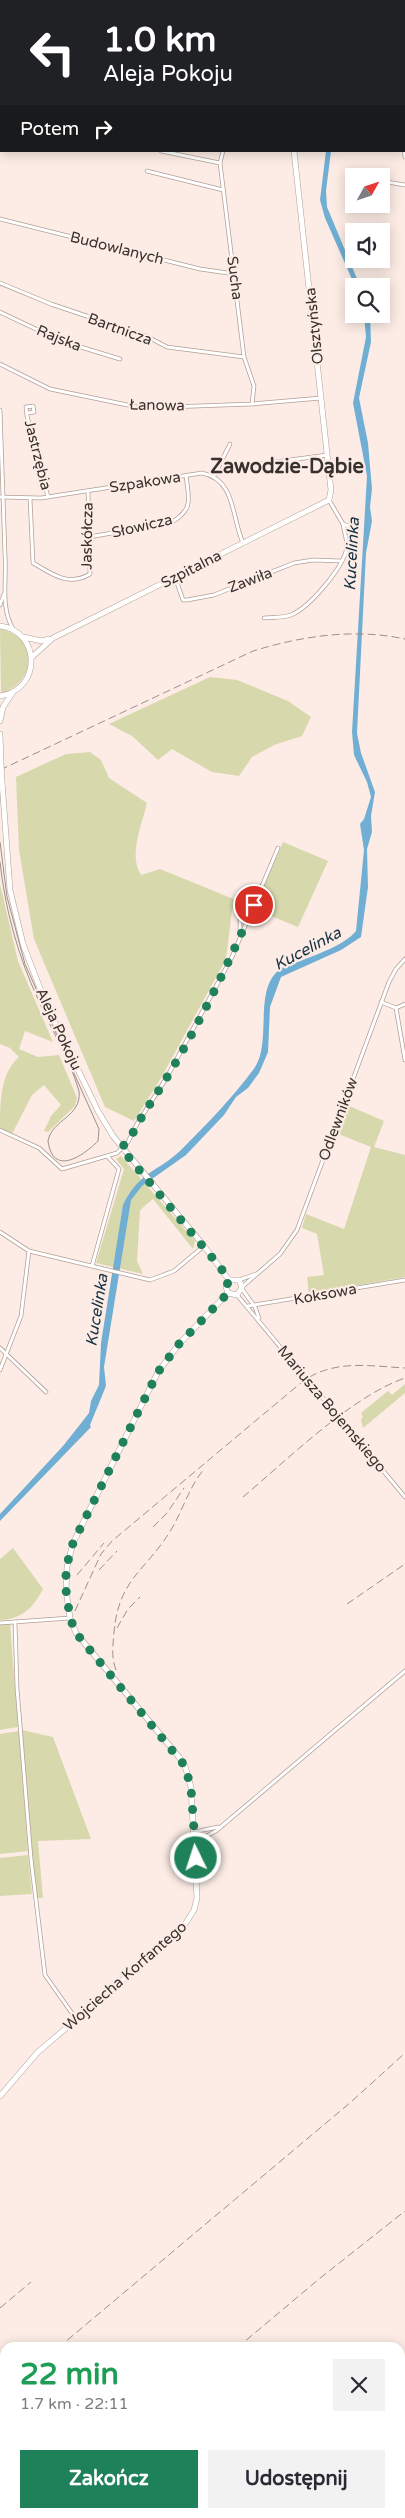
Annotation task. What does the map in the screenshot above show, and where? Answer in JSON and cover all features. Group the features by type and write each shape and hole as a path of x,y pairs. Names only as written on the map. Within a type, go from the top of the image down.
{"street":[{"path":"166,152 220,163"},
{"name":"Sucha","path":"223,152 220,163 244,357 254,386 252,404"},
{"name":"Olsztyńska","path":"294,152 331,490 329,500"},
{"path":"147,171 215,187 224,191"},
{"path":"390,182 405,185"},
{"name":"Budowlanych","path":"0,219 200,270 235,274"},
{"name":"Bartnicza","path":"0,283 51,304 146,336 167,347 244,357"},
{"name":"Rajska","path":"0,312 61,341 120,359"},
{"name":"Łanowa","path":"0,364 50,389 142,408 252,404 321,398"},
{"path":"0,410 5,591 8,619 13,629"},
{"name":"Jastrzębia","path":"28,413 27,416 48,497"},
{"path":"230,444 214,476 224,484 243,543"},
{"path":"254,465 327,455"},
{"name":"Szpakowa","path":"1,496 48,497 202,473 214,476"},
{"name":"Słowicza","path":"89,537 170,522 178,518 187,509 189,503 186,476"},
{"name":"Jaskółcza","path":"30,498 33,563 69,581 83,579 90,574 88,491"},
{"path":"264,618 288,616 296,612 322,589 342,561 347,545 343,524 329,500"},
{"name":"Szpitalna","path":"23,636 42,641 53,638 329,500"},
{"path":"343,524 351,527"},
{"name":"Zawiła","path":"175,577 183,600 187,600 214,595 294,563 313,560 342,561"},
{"path":"0,604 5,591"},
{"path":"0,626 13,629 23,636 32,657 30,674 3,707 0,720"},
{"name":"Szpitalna","path":"32,657 53,638"},
{"path":"0,696 14,692"},
{"name":"Aleja Pokoju","path":"0,734 6,866 23,944 43,996 98,1112 121,1148 204,1246 229,1280"},
{"path":"0,1130 39,1148 62,1169 117,1153 128,1142 137,1124 168,1077 232,957 278,848"},
{"path":"240,936 240,920 244,900"},
{"name":"Odlewników","path":"242,1288 280,1254 297,1230 381,1002 394,972 405,959"},
{"path":"381,1002 396,1008 405,1004"},
{"path":"396,1008 405,1060"},
{"path":"92,1266 119,1169 108,1156"},
{"path":"0,1232 29,1251 150,1280 162,1278 174,1271 204,1246"},
{"path":"0,1370 21,1316 29,1251"},
{"name":"Odlewników","path":"239,1280 261,1272"},
{"path":"229,1280 239,1280 242,1288 236,1295 228,1293 226,1287 229,1280"},
{"name":"Koksowa","path":"246,1305 255,1307 405,1280"},
{"name":"Mariusza Bojemskiego","path":"242,1288 255,1307 260,1321"},
{"name":"Wojciecha Korfantego","path":"0,2096 38,2052 171,1939 190,1919 197,1898 191,1788 185,1766 80,1638 70,1618 66,1590 66,1568 71,1550 83,1522 161,1367 179,1344 228,1293"},
{"name":"Mariusza Bojemskiego","path":"236,1295 260,1321 405,1497"},
{"path":"0,1348 46,1392"},
{"path":"0,1623 70,1618"},
{"path":"15,1622 17,1688 31,1859 45,1975 76,2019"},
{"path":"195,1842 205,1838 223,1825 405,1672"},
{"path":"194,1832 214,1829 223,1825"}],"green space":[{"path":"0,629 13,634 22,641 27,650 29,660 27,670 22,679 13,687 1,693"},
{"path":"210,677 237,680 288,701 311,717 302,736 274,745 252,757 239,776 212,772 172,749 158,760 132,736 109,724"},
{"path":"90,752 101,760 109,778 147,803 139,830 136,849 137,867 141,875 160,869 236,900 232,910 226,959 161,1078 134,1121 105,1107 34,939 19,850 16,777 66,754"},
{"path":"283,842 328,861 298,927 254,909"},
{"path":"0,884 18,961 53,1042 25,1031 19,1049 38,1057 59,1055 77,1098 75,1106 48,1132 44,1131 51,1116 61,1105 44,1085 32,1095 12,1134 0,1129 2,1090 8,1071 19,1057 10,1048 0,1044"},
{"path":"347,1105 384,1121 374,1147 405,1155 405,1277 309,1294 307,1277 324,1275 317,1234 302,1228 306,1214 344,1229 371,1147 336,1133"},
{"path":"121,1156 195,1241 193,1249 153,1199 140,1210 137,1261 143,1274 96,1263 124,1169 116,1159"},
{"path":"405,1384 405,1393 363,1428 361,1413 388,1391 392,1395"},
{"path":"13,1548 43,1589 31,1607 21,1615 0,1620 0,1559"},
{"path":"10,1623 18,1727 0,1730 0,1624"},
{"path":"22,1730 53,1737 91,1839 38,1841 43,1898 36,1898 21,1737"},
{"path":"19,1731 28,1851 0,1854 0,1734"},
{"path":"28,1855 32,1894 0,1896 0,1858"}],"water":[{"path":"326,152 331,152 326,191 327,207 345,250 345,263 325,218 320,200"},
{"path":"347,268 352,268 357,278 351,278"},
{"path":"365,323 370,323 371,342 359,398 368,443 372,489 370,507 372,521 366,553 357,733 361,753 375,792 371,816 372,832 367,849 368,887 361,937 341,950 281,977 270,1007 268,1052 259,1073 248,1088 236,1097 224,1115 186,1155 142,1186 131,1200 104,1367 106,1386 90,1425 91,1427 0,1521 0,1514 63,1446 89,1413 91,1401 99,1385 101,1343 123,1205 129,1193 143,1178 174,1157 219,1111 253,1070 259,1059 262,1046 267,988 273,977 283,967 335,946 356,931 364,850 360,824 364,819 371,797 367,782 354,755 352,732 367,476 353,403 366,337"}],"tram line":[{"path":"0,842 7,897 25,964 99,1129 98,1141 85,1152 69,1160 62,1161 56,1158 51,1152 48,1141 55,1128 76,1107 79,1100 79,1091 71,1068 24,966 9,915 0,862"}],"railway":[{"path":"0,770 253,651 290,641 328,635 367,634 405,639"},
{"path":"75,1611 101,1554 112,1541 302,1382 326,1370 339,1367 365,1365 405,1368"},
{"path":"243,1497 342,1414 364,1399 405,1378"},
{"path":"116,1670 113,1642 117,1614 122,1599 135,1576 162,1544 171,1530 194,1483 204,1469"},
{"path":"153,1527 167,1513 184,1488"},
{"path":"77,1575 104,1543"},
{"path":"99,1570 117,1551"},
{"path":"347,1604 405,1564"},
{"path":"117,1628 128,1609 140,1597"},
{"path":"65,2342 351,2102 405,2053"},
{"path":"244,2342 319,2279 405,2211"},
{"path":"0,2308 31,2282"}],"district":[{"name":"Zawodzie-Dąbie","path":"287,466"}],"route":[{"path":"196,1858 191,1788 185,1766 76,1633 68,1612 66,1568 73,1543 158,1372 179,1344 228,1293 226,1284 229,1280 220,1267 121,1148 128,1142 137,1124 168,1077 232,957 254,905"}],"water label":[{"name":"Kucelinka","path":"351,554"},
{"name":"Kucelinka","path":"307,948"},
{"name":"Kucelinka","path":"96,1310"}]}
